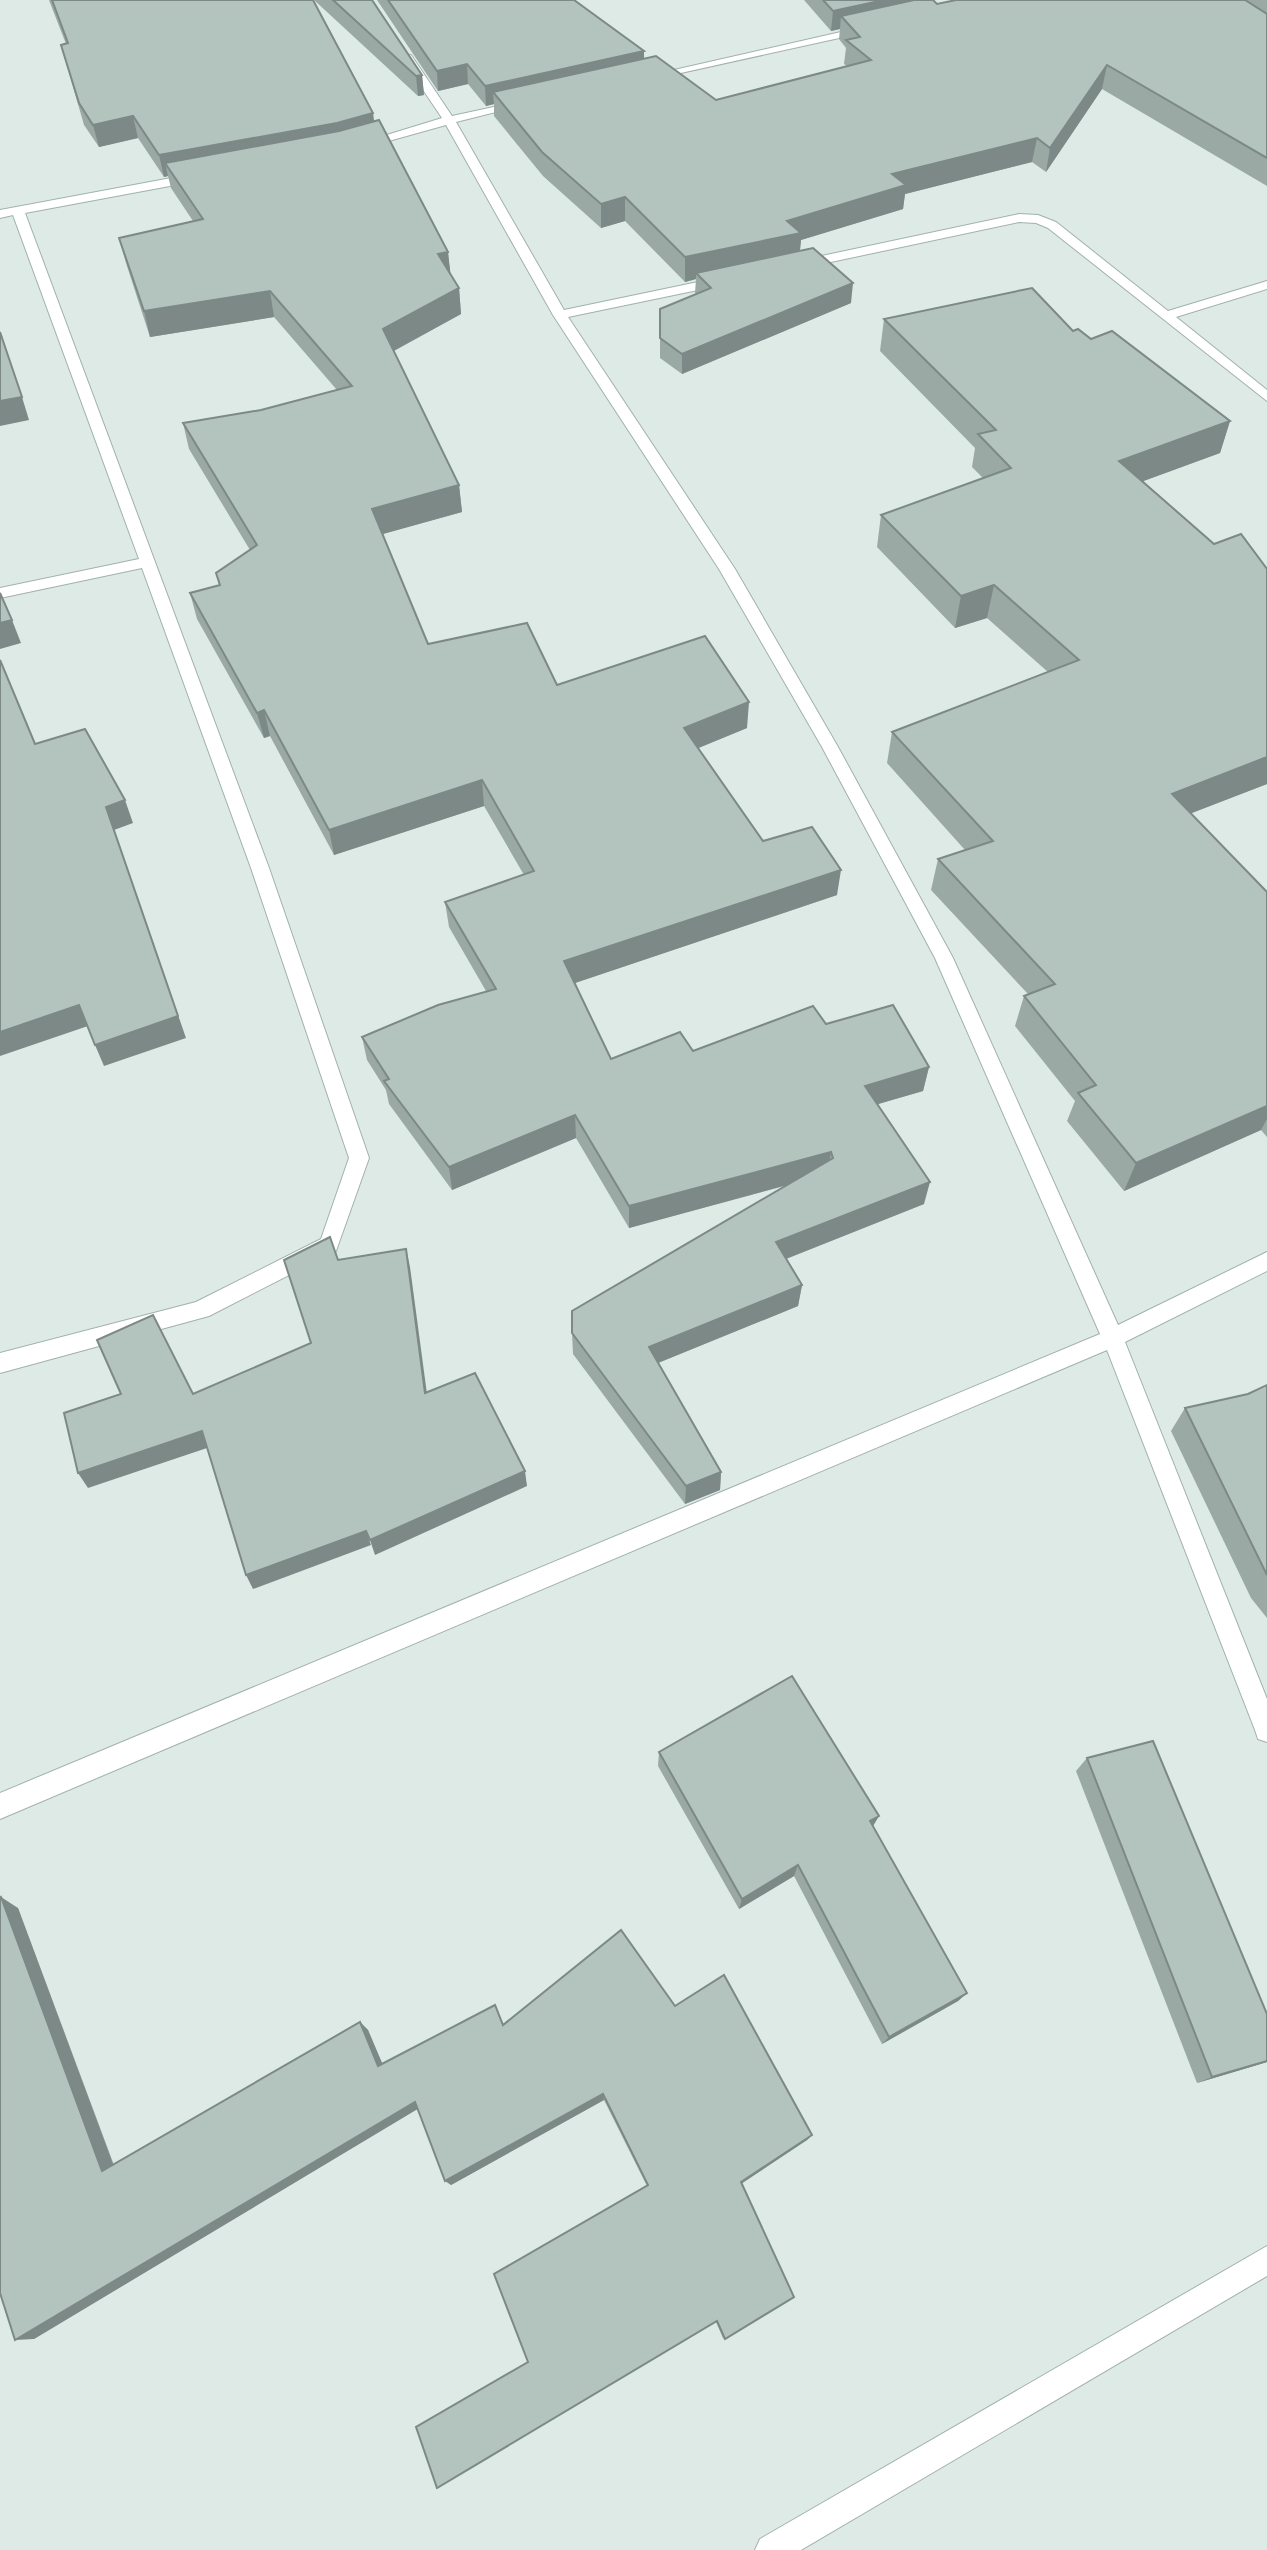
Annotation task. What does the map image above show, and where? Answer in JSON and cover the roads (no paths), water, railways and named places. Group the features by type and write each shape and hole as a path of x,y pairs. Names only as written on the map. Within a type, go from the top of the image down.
{"street":[{"path":"637,79 878,26"},
{"path":"398,44 449,120 560,315 727,569 843,771 944,958 1113,1338 1267,1730"},
{"path":"342,150 449,120 530,103"},
{"path":"0,1363 201,1310 329,1245 359,1158 260,868 147,562 9,212 207,176"},
{"path":"789,267 1018,218 1038,219 1052,225 1267,397"},
{"path":"560,315 735,278"},
{"path":"1166,316 1267,285"},
{"path":"0,593 147,562"},
{"path":"0,1806 1113,1338 1267,1261"},
{"path":"771,2550 1267,2260"}]}
